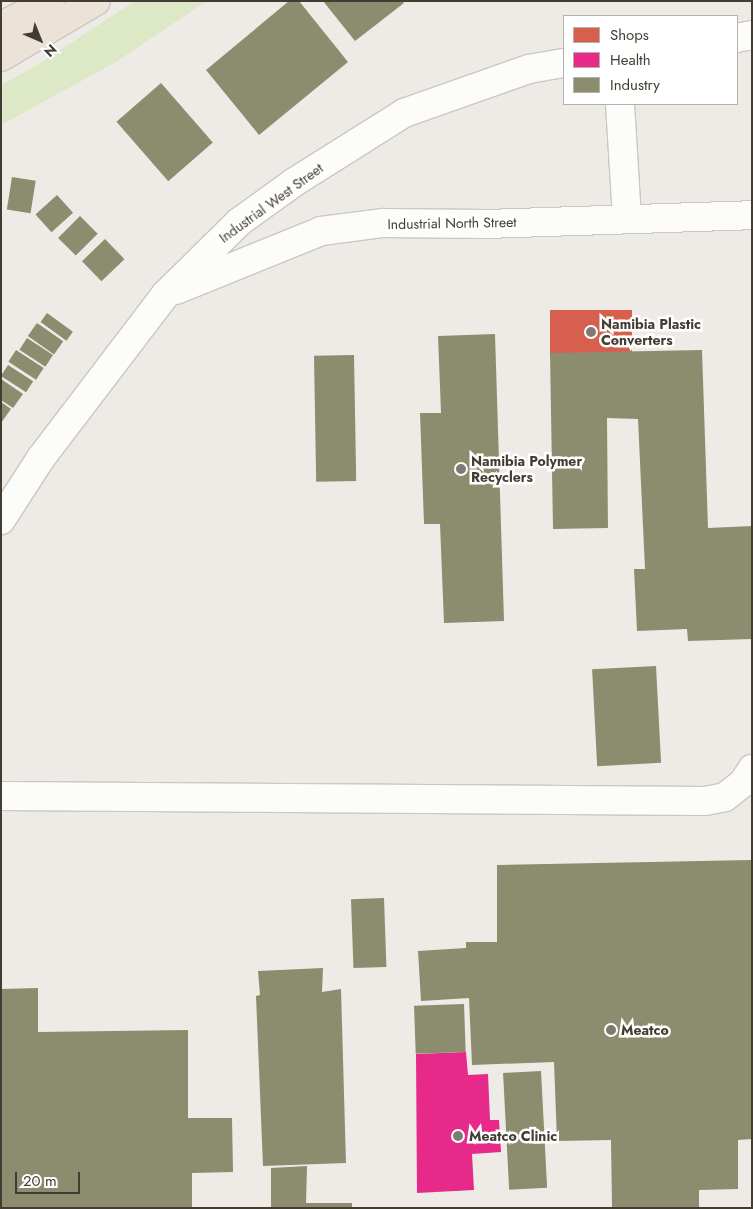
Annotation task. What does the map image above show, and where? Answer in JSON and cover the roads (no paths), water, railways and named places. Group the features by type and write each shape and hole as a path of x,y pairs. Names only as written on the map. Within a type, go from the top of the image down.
{"highway":[{"path":"1,26 50,1"},
{"path":"1,56 96,1"}],"street":[{"path":"738,38 752,35"},
{"name":"Industrial West Street","path":"2,515 90,390 165,295 239,222 293,183 404,113 529,69 563,63"},
{"path":"620,105 628,217"},
{"name":"Industrial North Street","path":"165,295 321,231 383,223 486,224 628,217 752,215"},
{"path":"1,796 705,801 725,797 743,783 752,769"}],"place":[{"name":"Namibia Plastic Converters","path":"591,332"},
{"name":"Namibia Polymer Recyclers","path":"461,469"},
{"name":"Meatco","path":"611,1030"},
{"name":"Meatco Clinic","path":"458,1136"}]}
